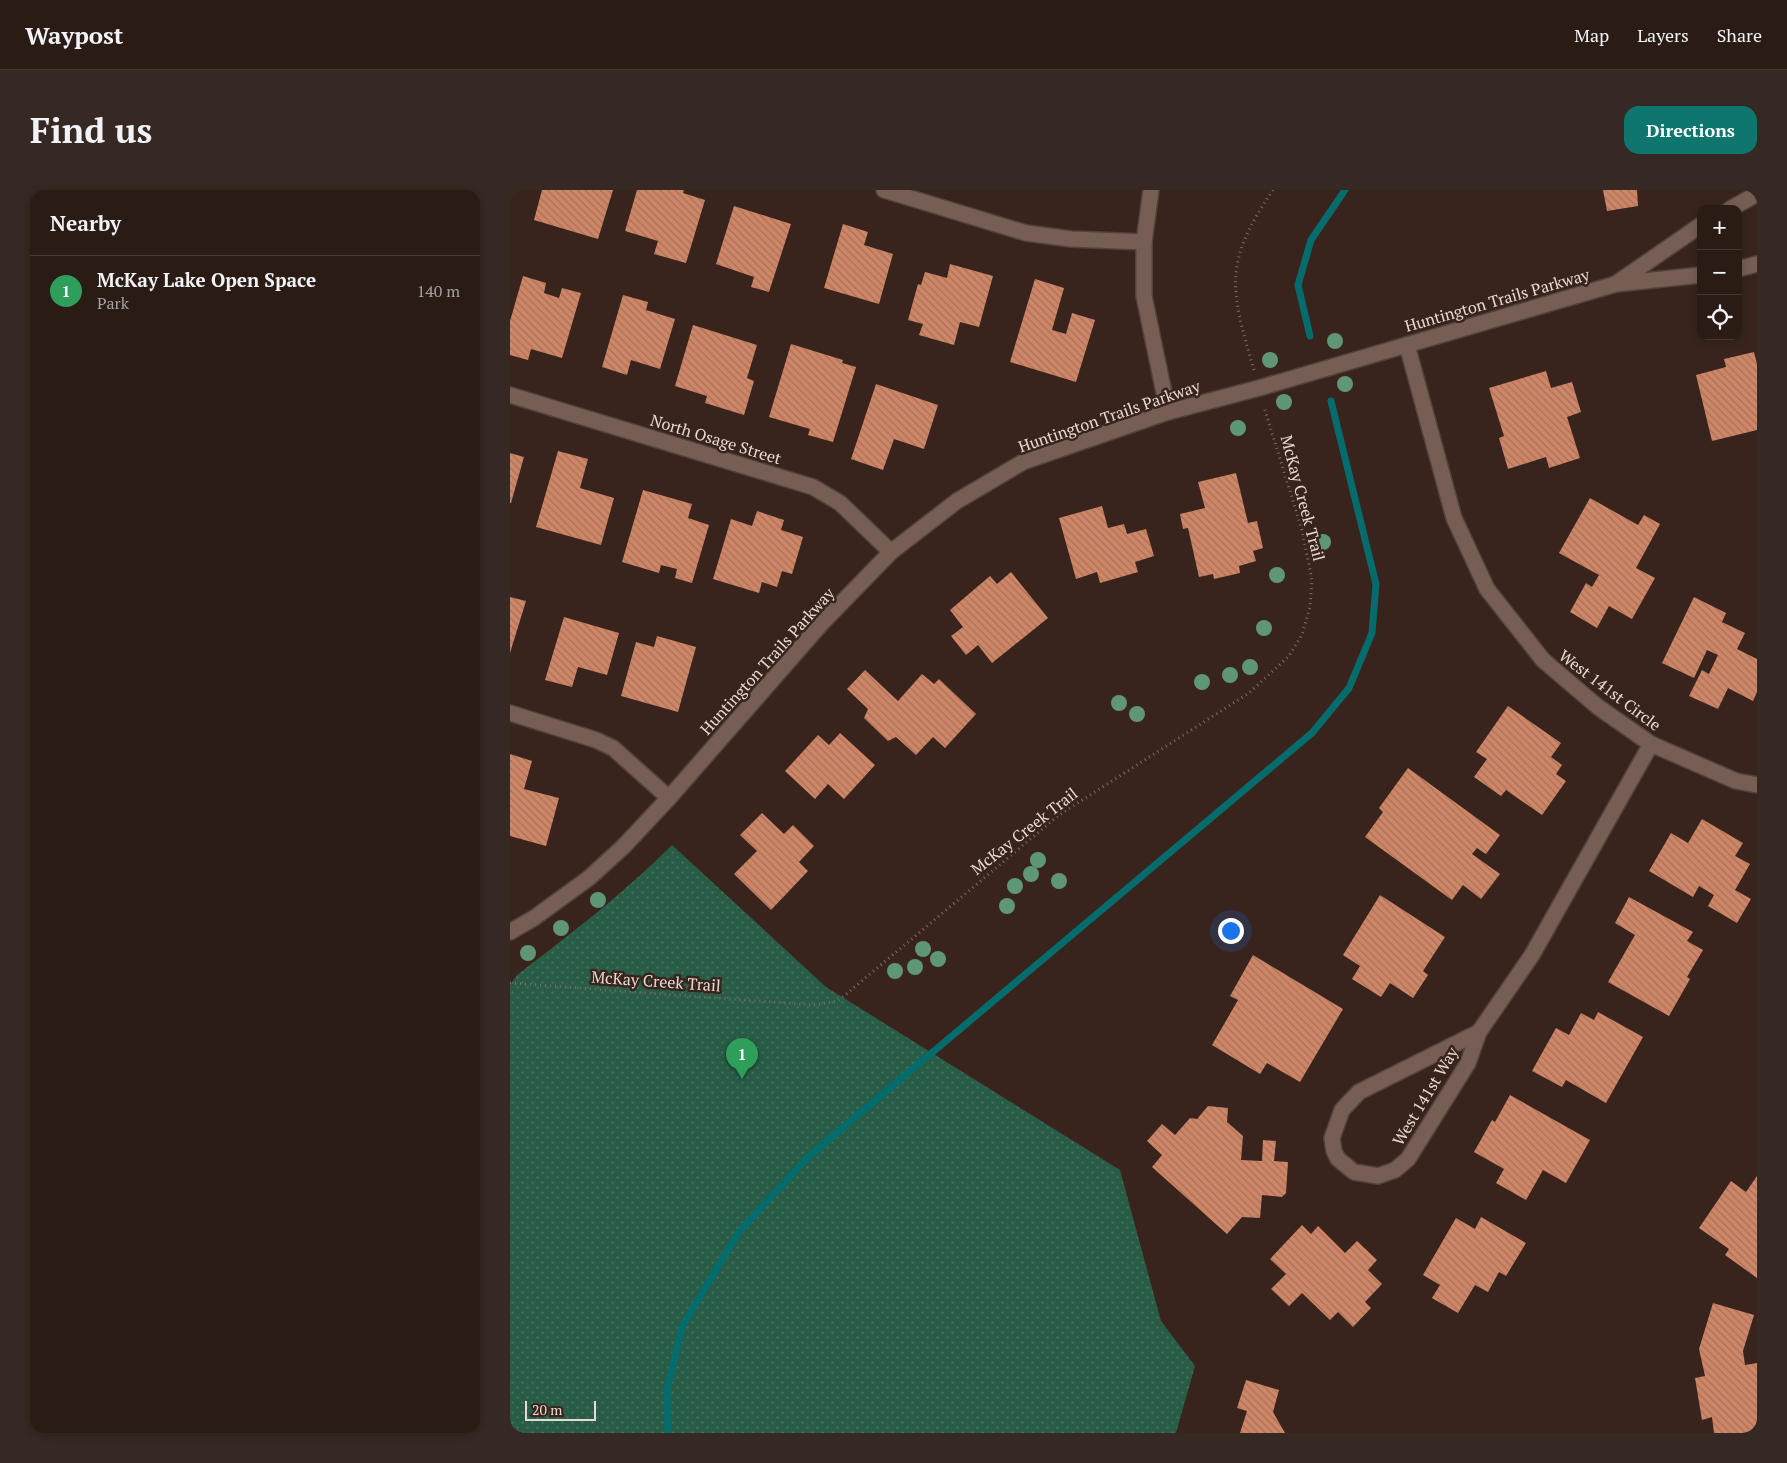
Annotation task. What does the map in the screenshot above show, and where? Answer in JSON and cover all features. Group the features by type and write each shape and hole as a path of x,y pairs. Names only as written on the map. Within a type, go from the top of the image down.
{"street":[{"path":"884,190 1026,233 1071,239 1144,242"},
{"path":"1152,190 1144,242 1144,296 1168,412"},
{"path":"1737,205 1757,194"},
{"name":"Huntington Trails Parkway","path":"1616,284 1697,228"},
{"path":"1742,268 1757,264"},
{"name":"Huntington Trails Parkway","path":"511,930 534,918 589,878 623,847 669,798 821,624 891,552 957,501 1023,462 1168,412 1616,284 1697,275"},
{"name":"West 141st Circle","path":"1407,345 1454,518 1486,589 1543,660 1598,706 1652,744 1736,781 1757,785"},
{"name":"North Osage Street","path":"510,395 813,488 840,503 891,552"},
{"path":"510,713 596,740 613,748 669,798"},
{"name":"West 141st Way","path":"1479,1032 1359,1092 1342,1110 1335,1125 1332,1138 1338,1160 1354,1172 1378,1176 1395,1170 1408,1159 1468,1063 1479,1032 1532,955 1652,744"}],"path":[{"path":"1254,371 1235,298 1234,274 1239,251 1258,212 1273,190"},
{"name":"McKay Creek Trail","path":"510,983 814,1005 838,1000 1059,815 1249,693 1288,657 1302,635 1310,607 1312,580 1302,530 1263,405"}],"green space":[{"path":"672,845 826,987 1120,1170 1161,1321 1195,1366 1176,1433 510,1433 510,985 517,975 616,897"}],"building":[{"path":"542,190 613,190 598,239 534,220"},
{"path":"637,190 684,190 683,193 705,200 686,263 654,254 658,241 625,231"},
{"path":"1603,190 1637,190 1638,206 1607,211"},
{"path":"734,206 791,224 769,292 751,287 754,277 716,264"},
{"path":"843,224 868,232 864,245 893,254 879,304 824,288"},
{"path":"950,264 993,276 979,327 960,322 954,345 919,335 923,324 908,320 918,284 921,285 925,272 947,278"},
{"path":"523,276 546,283 544,293 559,298 562,288 581,293 562,358 531,349 528,360 510,355 510,321"},
{"path":"1035,279 1064,288 1052,330 1066,334 1072,313 1095,320 1076,382 1010,362"},
{"path":"623,295 648,302 646,310 675,319 660,369 631,360 627,375 602,367"},
{"path":"693,325 757,345 747,378 754,381 744,415 705,403 707,396 675,386"},
{"path":"791,344 843,360 842,363 856,367 833,442 808,435 810,429 769,417"},
{"path":"1754,352 1757,364 1757,430 1712,441 1696,375 1726,367 1724,359"},
{"path":"1546,371 1551,388 1572,382 1581,412 1567,417 1580,458 1549,468 1546,457 1508,469 1499,438 1504,436 1489,388"},
{"path":"876,384 938,405 924,449 894,439 883,470 851,459"},
{"path":"558,451 588,459 580,488 614,498 601,545 536,527"},
{"path":"510,453 524,457 511,503 510,503"},
{"path":"1236,473 1248,523 1257,521 1263,548 1253,551 1256,561 1239,566 1240,573 1214,579 1213,574 1199,577 1188,528 1183,529 1180,514 1205,508 1198,482"},
{"path":"643,490 692,504 688,518 709,525 692,583 675,578 677,569 661,565 659,573 622,562"},
{"path":"1590,498 1638,525 1644,515 1660,524 1636,568 1655,578 1632,619 1609,606 1597,628 1570,612 1586,583 1592,587 1599,575 1559,553"},
{"path":"1102,506 1108,528 1124,524 1127,534 1146,529 1154,556 1135,562 1138,572 1100,583 1097,572 1076,579 1059,518"},
{"path":"757,511 784,520 781,530 803,537 792,574 782,571 777,587 762,582 759,593 713,579 731,519 752,526"},
{"path":"1011,572 1048,618 992,663 978,645 966,655 951,636 963,627 950,610 990,576 997,584"},
{"path":"510,597 526,601 510,653"},
{"path":"1694,597 1726,613 1722,622 1745,633 1737,649 1757,659 1757,692 1753,701 1728,688 1718,709 1689,696 1702,670 1709,674 1718,655 1707,650 1694,678 1662,663"},
{"path":"564,617 619,633 607,675 578,667 572,687 545,680"},
{"path":"657,636 696,647 678,712 621,696 636,642 654,647"},
{"path":"865,670 898,701 922,674 934,684 939,679 976,714 945,748 933,737 916,755 896,737 888,741 864,718 868,709 847,689"},
{"path":"1508,706 1561,743 1551,757 1562,765 1556,774 1566,781 1542,815 1506,790 1501,796 1474,777 1487,759 1476,752"},
{"path":"840,733 875,765 844,799 828,784 815,799 785,771 818,735 829,745"},
{"path":"510,754 532,761 524,789 559,798 546,846 510,836"},
{"path":"1408,768 1500,835 1486,854 1477,848 1472,854 1500,874 1481,899 1463,885 1452,900 1365,837 1383,812 1379,808"},
{"path":"762,813 784,834 793,825 814,846 799,862 808,871 771,910 734,874 757,851 740,835"},
{"path":"1702,819 1743,843 1735,856 1750,864 1735,890 1751,899 1737,923 1708,906 1714,895 1699,886 1693,897 1649,871 1671,833 1688,843"},
{"path":"1380,895 1445,937 1423,971 1428,975 1413,998 1390,983 1381,997 1352,979 1360,966 1343,955"},
{"path":"1629,897 1693,932 1687,941 1703,950 1687,977 1690,979 1669,1016 1608,982 1635,935 1615,923"},
{"path":"1253,955 1343,1009 1300,1082 1267,1063 1260,1074 1212,1045 1238,1000 1230,996"},
{"path":"1598,1012 1643,1037 1606,1103 1566,1080 1562,1087 1532,1071 1556,1028 1569,1035 1581,1013 1594,1020"},
{"path":"1510,1095 1590,1140 1566,1183 1543,1170 1526,1200 1496,1183 1504,1169 1474,1152 1492,1120 1495,1122"},
{"path":"1208,1106 1228,1108 1227,1122 1243,1136 1241,1160 1262,1161 1263,1140 1276,1141 1274,1161 1288,1162 1286,1193 1282,1197 1262,1195 1260,1218 1242,1217 1227,1234 1152,1167 1162,1155 1147,1141 1162,1124 1175,1135 1190,1118 1197,1119"},
{"path":"1757,1176 1757,1278 1725,1255 1729,1249 1699,1228 1731,1181 1746,1192"},
{"path":"1481,1217 1526,1243 1506,1276 1499,1272 1488,1292 1475,1285 1458,1313 1432,1298 1440,1285 1423,1275 1456,1218 1475,1229"},
{"path":"1302,1225 1311,1234 1318,1226 1345,1253 1357,1241 1377,1260 1368,1270 1382,1284 1365,1302 1371,1308 1353,1327 1338,1312 1330,1320 1302,1293 1289,1306 1271,1289 1286,1274 1270,1259"},
{"path":"1713,1303 1754,1315 1743,1351 1745,1365 1757,1363 1757,1433 1714,1433 1712,1417 1702,1420 1695,1378 1705,1376 1699,1349"},
{"path":"1246,1380 1279,1390 1273,1412 1285,1433 1240,1433 1247,1411 1237,1408"}],"waterway":[{"path":"1310,336 1298,285 1311,240 1345,190"},
{"path":"668,1433 667,1390 682,1327 738,1233 808,1157 1312,733 1349,688 1372,633 1376,584 1331,401"}],"place":[{"name":"McKay Lake Open Space","path":"742,1079"}]}
